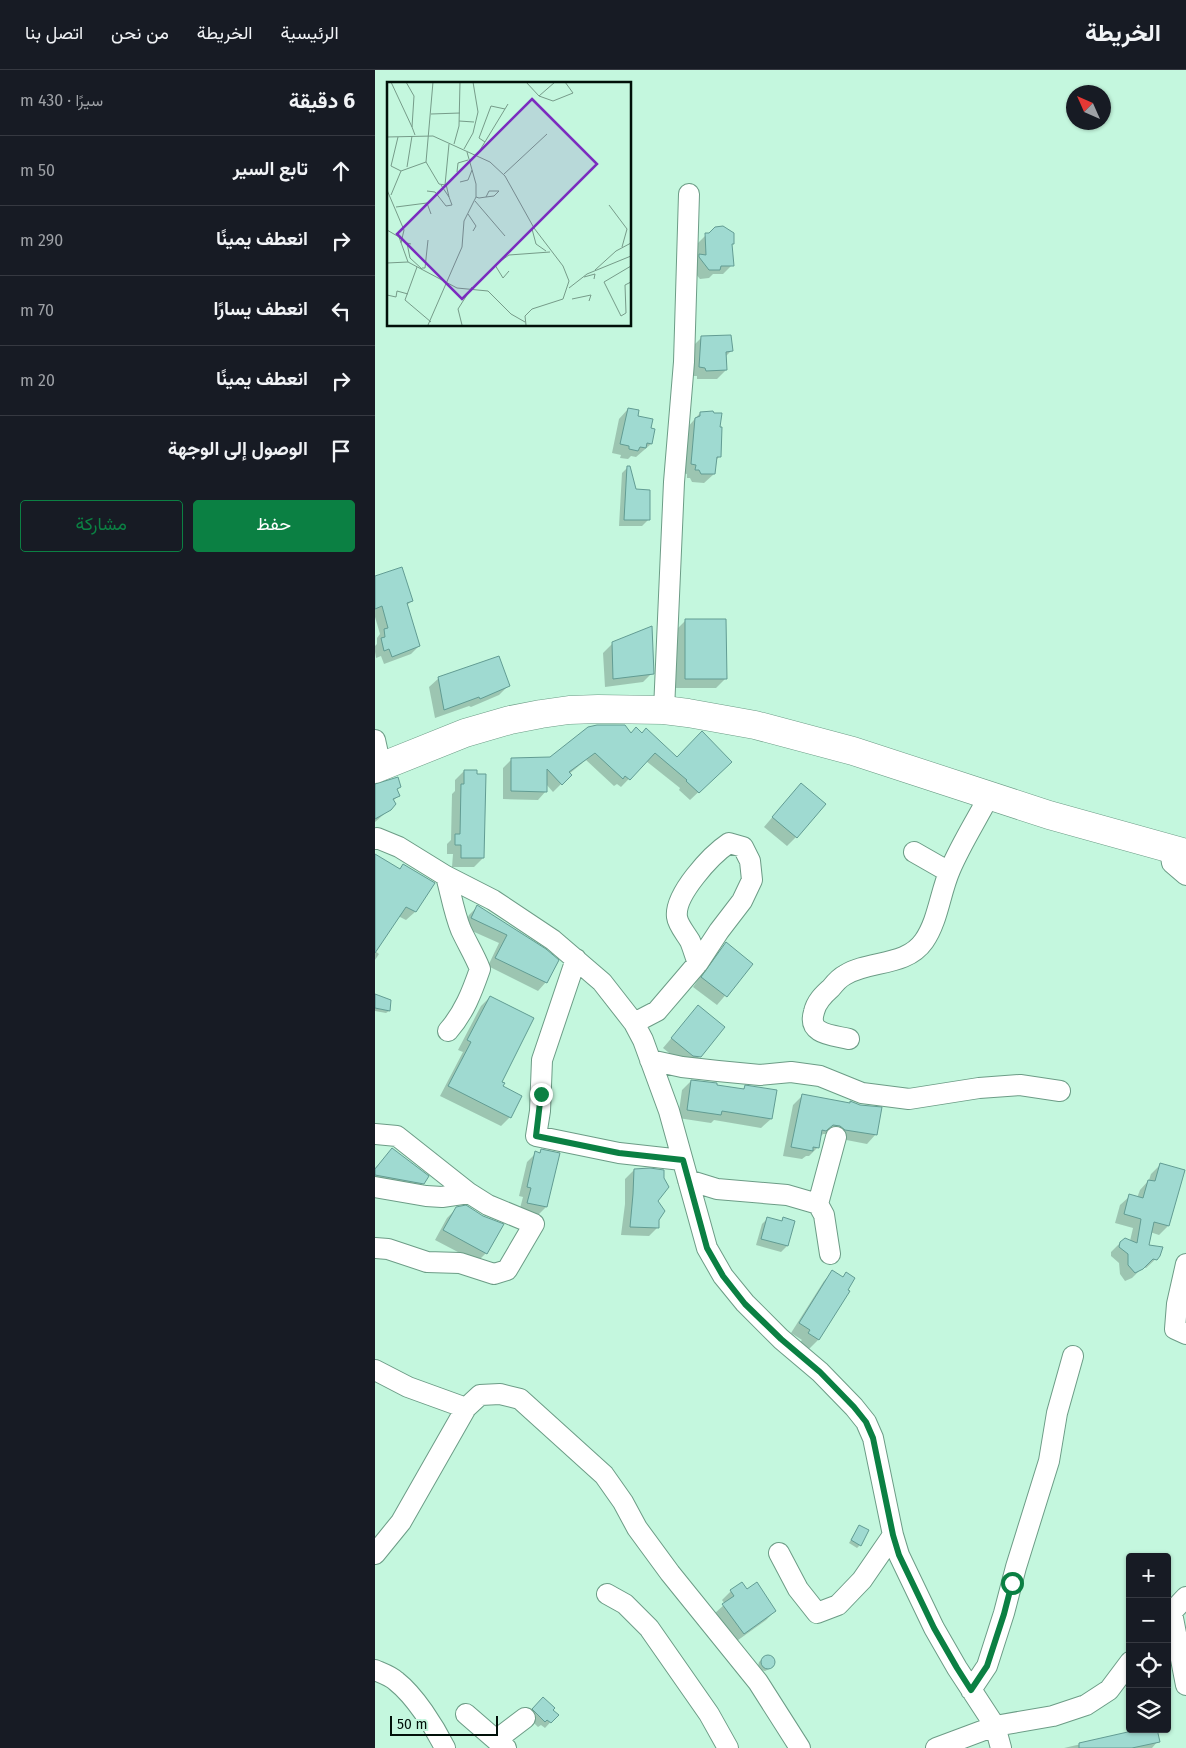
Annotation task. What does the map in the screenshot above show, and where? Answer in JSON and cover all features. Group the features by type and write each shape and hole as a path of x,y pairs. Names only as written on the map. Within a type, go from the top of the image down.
{"highway":[{"path":"378,768 465,733 510,720 541,714 589,709 688,712 746,723 853,750 989,796 1178,851"}],"street":[{"path":"664,710 674,482 684,362 689,194"},
{"path":"375,740 378,768"},
{"path":"849,1039 819,1032 813,1026 812,1018 815,1007 823,995 843,975 908,956 924,941 930,929 949,872 989,796"},
{"path":"375,839 377,838 399,847 446,876 493,900 553,940 602,982 635,1024 669,1111 707,1248 723,1276 745,1304 781,1339 820,1372 866,1422 873,1438 893,1535 899,1555 934,1628 957,1668 995,1726 1001,1748"},
{"path":"635,1024 657,1011 698,963 741,901 752,880 750,861 743,847 729,843 717,850 683,894 677,905 677,919 690,942 698,963"},
{"path":"1178,851 1172,863 1186,875"},
{"path":"914,852 949,872"},
{"path":"446,876 462,932 473,951 480,970 465,1008 448,1031"},
{"path":"576,959 542,1060 540,1111 536,1136 619,1153 683,1160"},
{"path":"650,1060 718,1072 760,1075 791,1072 821,1076 862,1093 909,1099 979,1088 1020,1085 1060,1091"},
{"path":"375,1134 397,1136 469,1193 488,1205 535,1224 507,1270 494,1274 461,1263 427,1262 389,1249 375,1248"},
{"path":"830,1254 824,1215 818,1204 836,1137"},
{"path":"688,1180 717,1189 787,1195 818,1204"},
{"path":"375,1187 426,1196 442,1197 469,1193"},
{"path":"1186,1264 1177,1304 1175,1329 1186,1334"},
{"path":"971,1690 987,1666 1004,1614 1049,1461 1057,1412 1073,1356"},
{"path":"375,1370 408,1387 466,1408"},
{"path":"375,1554 405,1515 466,1408 480,1395 500,1394 520,1399 603,1476 623,1502 637,1528 659,1558 757,1682 799,1748"},
{"path":"779,1554 798,1589 817,1613 838,1605 862,1580 893,1535"},
{"path":"607,1594 625,1604 649,1628 709,1714 728,1748"},
{"path":"1171,1614 1186,1597"},
{"path":"1171,1619 1186,1685"},
{"path":"937,1748 995,1726 1053,1716 1085,1704 1109,1690 1126,1667"},
{"path":"375,1670 395,1680 409,1694 445,1748"},
{"path":"466,1714 501,1744 525,1718"}],"building":[{"path":"723,226 734,233 734,244 732,244 734,266 721,266 720,270 709,270 699,257 699,254 706,255 705,233 709,233 715,227"},
{"path":"731,335 733,351 726,352 727,370 706,371 705,368 699,367 701,336"},
{"path":"628,408 639,410 638,416 653,419 651,428 655,429 652,444 647,443 646,448 640,447 638,451 620,444"},
{"path":"713,411 714,413 722,413 720,427 722,427 721,457 717,457 715,474 701,474 699,470 695,470 696,465 691,464 695,418 700,416 700,412"},
{"path":"627,466 630,466 636,489 650,490 650,520 624,520"},
{"path":"402,567 413,601 407,603 420,646 392,657 389,649 384,651 381,638 385,637 384,629 388,628 382,606 375,609 375,576"},
{"path":"685,619 726,619 727,679 685,679"},
{"path":"652,626 654,674 613,679 612,642"},
{"path":"499,656 510,686 480,699 479,697 444,710 438,677"},
{"path":"597,725 625,725 631,733 636,727 642,733 646,728 677,757 702,731 732,762 699,793 687,780 655,753 630,780 625,776 623,779 595,753 569,772 572,775 562,785 547,769 547,792 511,791 511,758 550,757 588,727"},
{"path":"464,770 477,770 477,774 486,774 484,858 461,858 461,845 455,845 455,834 460,834 461,784 464,784"},
{"path":"398,777 401,787 397,789 400,796 393,799 396,804 391,810 375,819 375,784"},
{"path":"801,783 826,804 797,838 772,817"},
{"path":"375,854 400,869 403,864 435,883 416,912 406,907 375,953"},
{"path":"477,905 546,949 559,960 547,983 495,958 507,935 471,918"},
{"path":"726,942 753,964 727,997 701,977"},
{"path":"375,994 391,1000 390,1011 375,1008"},
{"path":"490,996 534,1018 502,1082 505,1083 503,1086 522,1096 511,1118 448,1086 471,1042 467,1040"},
{"path":"698,1005 725,1027 701,1057 693,1056 671,1038"},
{"path":"691,1080 744,1089 745,1085 777,1090 772,1119 722,1111 721,1115 687,1110"},
{"path":"802,1094 850,1103 850,1101 860,1105 882,1107 877,1135 845,1130 840,1126 833,1125 826,1131 822,1130 819,1148 813,1147 813,1151 791,1147"},
{"path":"392,1148 429,1176 424,1184 375,1175 375,1169"},
{"path":"541,1149 560,1153 547,1207 527,1203 531,1188 527,1187 535,1151 540,1153"},
{"path":"1160,1163 1185,1170 1169,1226 1154,1222 1149,1245 1163,1247 1160,1256 1157,1260 1153,1259 1143,1269 1135,1273 1128,1265 1128,1254 1119,1247 1120,1242 1125,1238 1137,1243 1141,1219 1124,1214 1129,1194 1143,1198 1148,1180 1155,1181"},
{"path":"650,1168 664,1170 664,1178 669,1187 658,1201 665,1211 659,1220 659,1228 630,1227 634,1169"},
{"path":"466,1205 483,1216 504,1224 487,1254 443,1230 456,1207"},
{"path":"767,1217 782,1221 783,1217 795,1221 788,1246 761,1239"},
{"path":"832,1270 843,1277 846,1272 855,1278 848,1290 850,1291 819,1340 808,1333 810,1330 799,1323"},
{"path":"859,1525 869,1530 861,1546 851,1540"},
{"path":"742,1582 747,1589 757,1582 776,1611 744,1634 722,1604 734,1596 730,1590"},
{"path":"765,1655 771,1655 775,1662 771,1669 765,1669 761,1665 761,1659"},
{"path":"543,1697 555,1708 553,1710 559,1715 551,1723 547,1720 545,1722 532,1709"},
{"path":"1126,1732 1158,1733 1160,1742 1132,1748 1079,1748 1079,1743"}],"route":[{"path":"541,1094 536,1136 619,1153 683,1160 707,1248 723,1276 745,1304 781,1339 820,1372 866,1422 873,1438 893,1535 899,1555 934,1628 971,1690 987,1666 1012,1583"}]}
